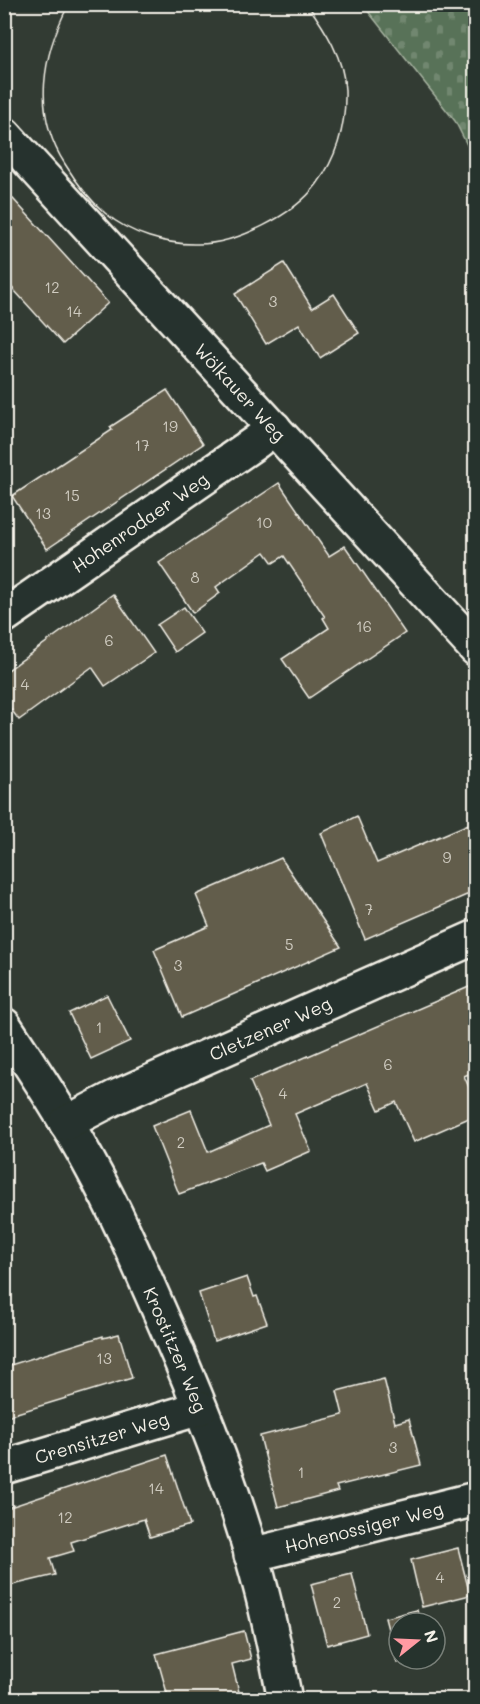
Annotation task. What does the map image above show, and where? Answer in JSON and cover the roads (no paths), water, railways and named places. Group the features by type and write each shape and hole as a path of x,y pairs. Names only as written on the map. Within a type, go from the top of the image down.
{"street":[{"name":"Wölkauer Weg","path":"4,134 476,649"},
{"name":"Hohenrodaer Weg","path":"4,616 247,449 274,428"},
{"name":"Cletzener Weg","path":"66,1123 116,1097 476,937"},
{"name":"Krostitzer Weg","path":"4,1025 93,1169 136,1257 200,1408 251,1555 262,1593 285,1700"},
{"name":"Crensitzer Weg","path":"4,1467 200,1408"},
{"name":"Hohenossiger Weg","path":"251,1555 476,1499"}],"tram line":[{"path":"69,4 52,43 44,84 48,125 55,145 78,184 105,213 126,227 149,237 186,244 213,243 264,226 280,217 307,195 330,163 342,128 345,103 344,78 332,44 307,4"}]}
